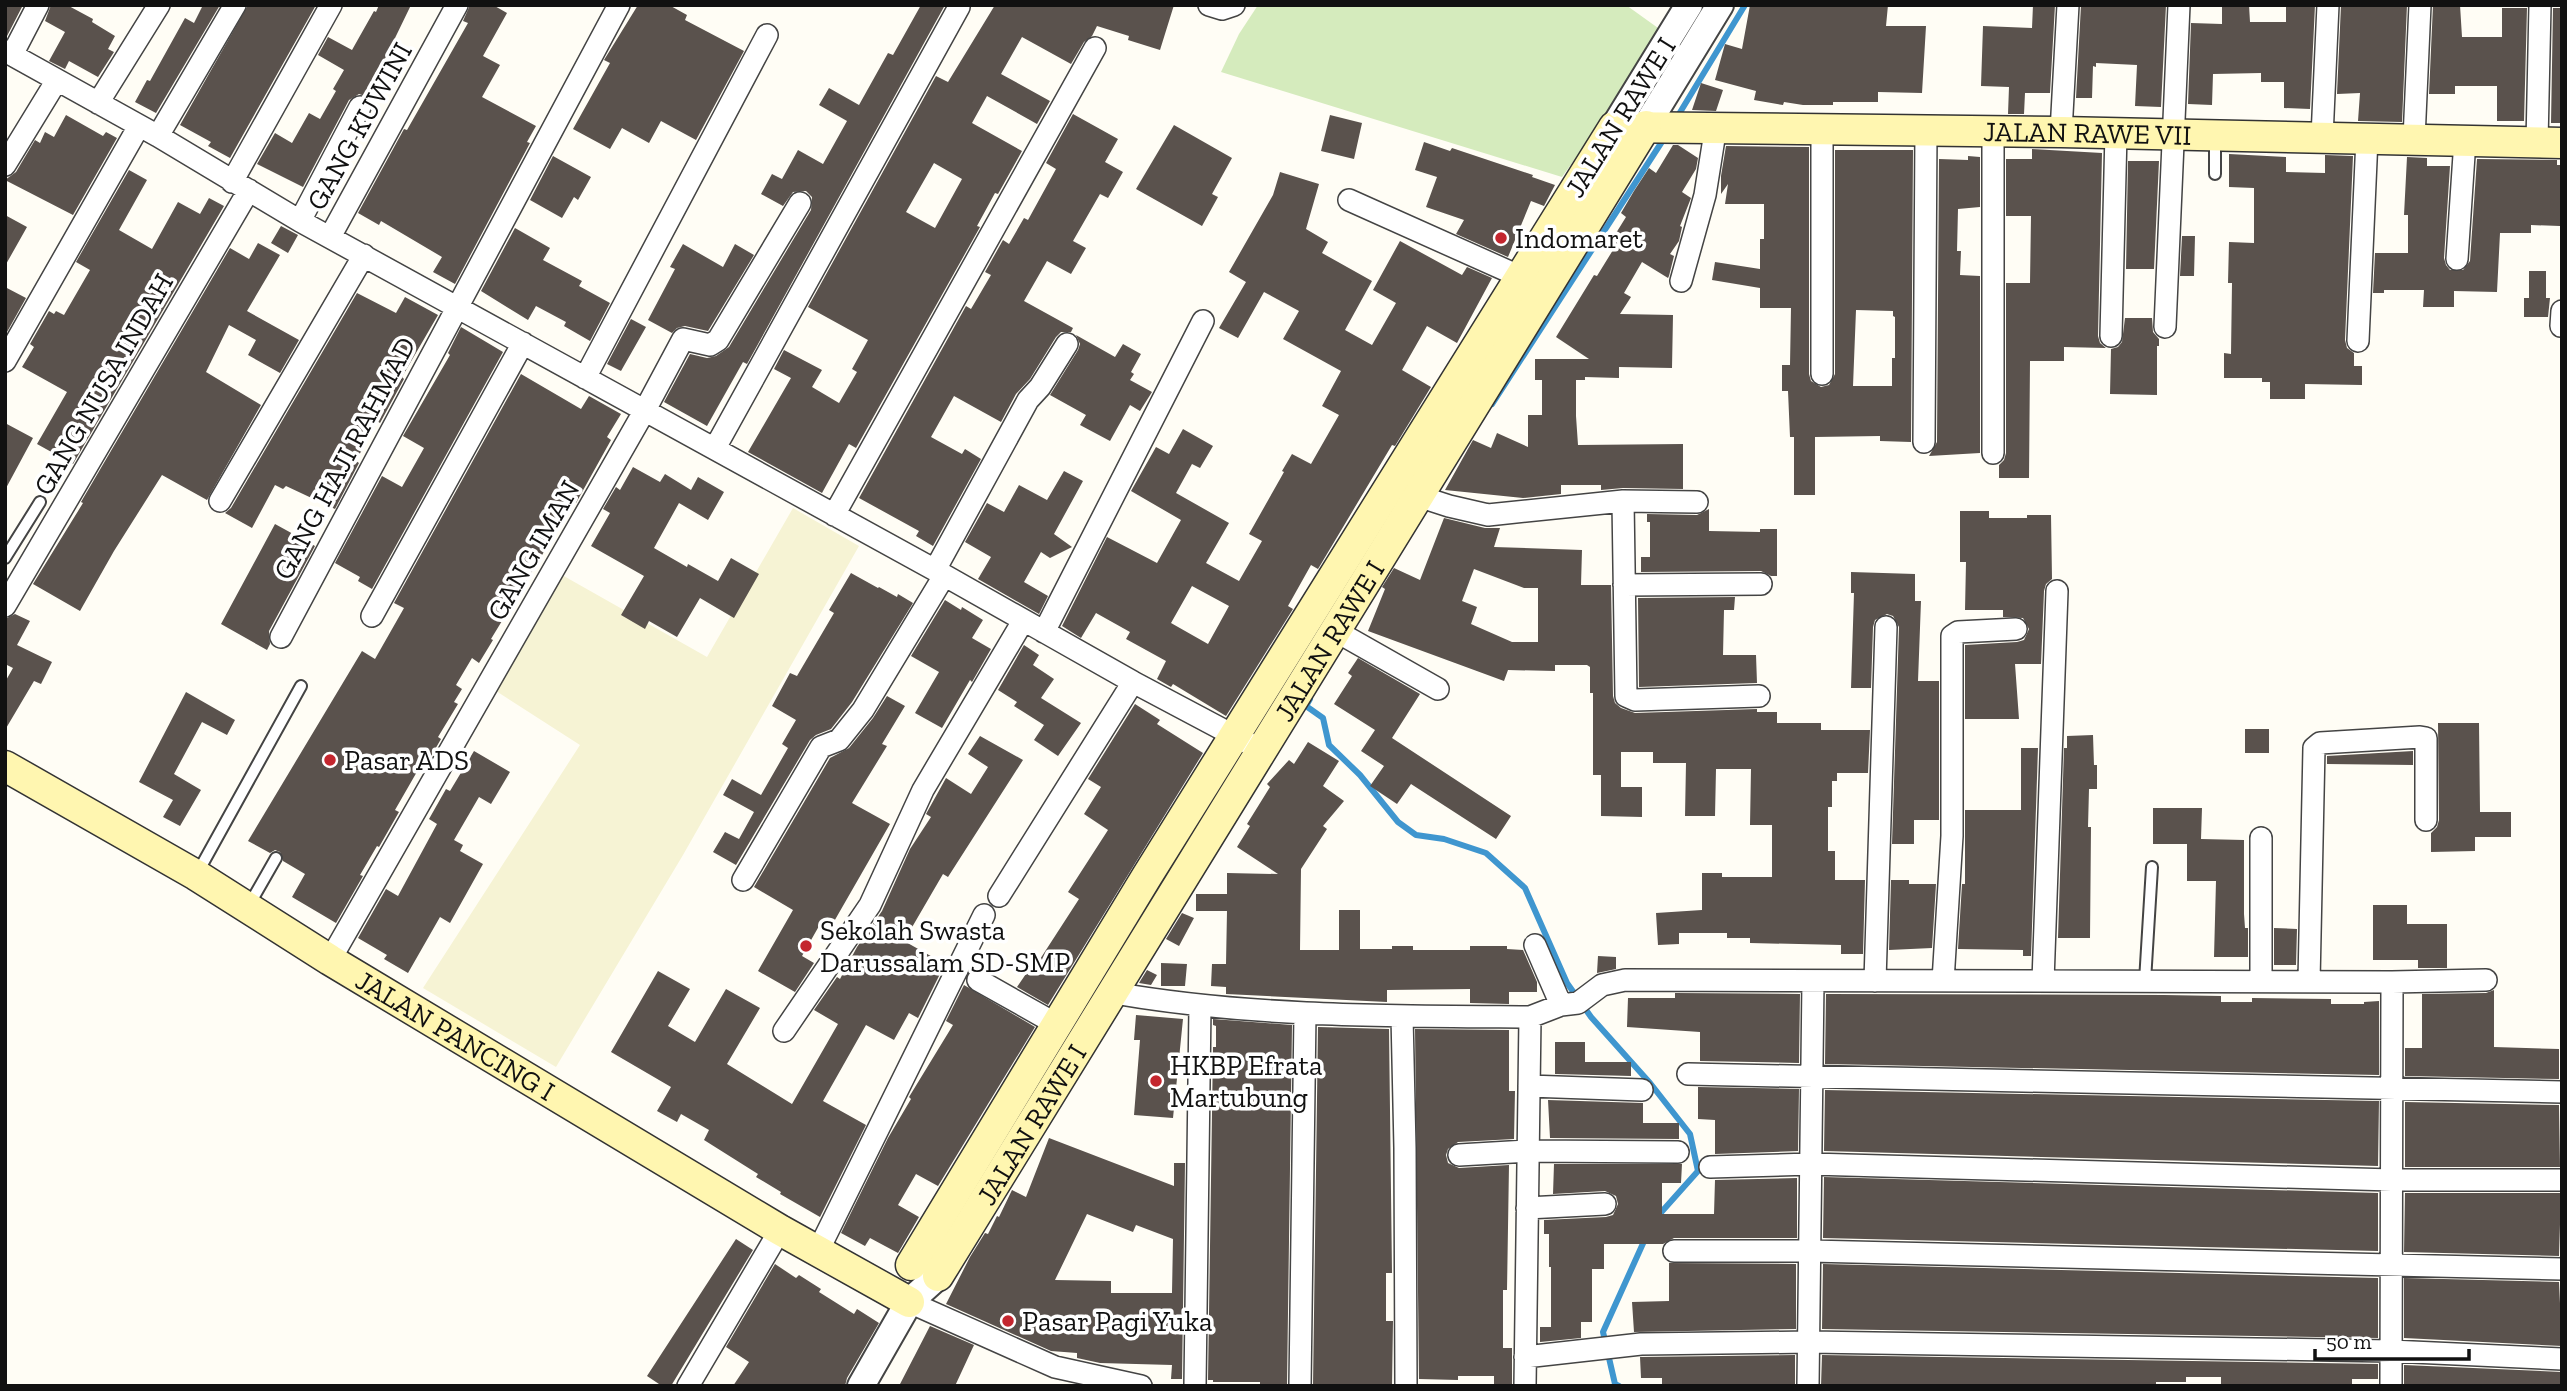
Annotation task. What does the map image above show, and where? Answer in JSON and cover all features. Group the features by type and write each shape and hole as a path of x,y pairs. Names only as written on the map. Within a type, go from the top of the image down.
{"main road":[{"name":"JALAN RAWE I","path":"924,1271 1114,993 1263,751 1342,635 1418,496 1663,126"},
{"name":"JALAN RAWE VII","path":"1614,127 1716,126 2549,142"},
{"name":"JALAN RAWE I","path":"924,1271 1056,1024 1614,127"},
{"name":"JALAN PANCING I","path":"5,766 196,875 330,960 780,1230 909,1302"}],"street":[{"path":"38,5 8,53 139,125 300,221 715,448 1133,682 1263,751"},
{"path":"98,103 159,5"},
{"path":"158,136 235,5"},
{"name":"GANG NUSA INDAH","path":"5,606 241,186 331,5"},
{"name":"GANG KUWINI","path":"330,237 457,5"},
{"name":"GANG HAJI RAHMAD","path":"281,638 619,5"},
{"path":"1209,5 1222,9 1234,5"},
{"name":"JALAN RAWE I","path":"1614,127 1689,5"},
{"name":"JALAN RAWE I","path":"1663,126 1720,5"},
{"path":"2062,132 2068,5"},
{"path":"2165,327 2179,5"},
{"path":"2322,137 2328,5"},
{"path":"2414,139 2420,5"},
{"path":"2540,5 2549,142"},
{"path":"715,448 959,7"},
{"path":"584,378 767,36"},
{"path":"834,515 1095,48"},
{"path":"5,165 57,80"},
{"path":"300,221 360,107"},
{"path":"5,360 139,125"},
{"path":"1681,281 1705,195 1716,126"},
{"path":"1822,130 1822,374"},
{"path":"1924,442 1926,130"},
{"path":"1993,131 1993,453"},
{"path":"2111,336 2116,133"},
{"path":"2358,341 2367,138"},
{"path":"2457,260 2465,140"},
{"path":"1349,200 1521,277"},
{"name":"GANG IMAN","path":"330,960 683,339 710,345 718,340 800,202"},
{"path":"220,501 364,255"},
{"path":"1044,632 1203,321"},
{"path":"372,615 523,343"},
{"path":"743,880 821,747 839,740 863,710 939,573 1028,400 1040,387 1067,344"},
{"path":"1418,496 1488,515 1623,501 1697,502"},
{"path":"1623,501 1625,691 1629,699 1759,696"},
{"path":"1625,585 1761,584"},
{"path":"2043,981 2057,590"},
{"path":"784,1031 870,905 923,790 1023,621"},
{"path":"1875,981 1886,627"},
{"path":"1943,981 1952,836 1952,636 1958,632 2016,629"},
{"path":"1342,635 1438,689"},
{"path":"999,896 1133,682"},
{"path":"2309,981 2314,748 2320,743 2426,738 2426,820"},
{"path":"2261,838 2261,981"},
{"path":"818,1251 984,915"},
{"path":"1535,945 1570,1004"},
{"path":"978,980 1056,1024"},
{"path":"1114,993 1200,1006 1305,1013 1530,1017 1570,1004 1602,985 1625,980 2486,980"},
{"path":"1808,1386 1813,981"},
{"path":"2391,1386 2392,982"},
{"path":"1195,1386 1200,1006"},
{"path":"1300,1386 1305,1013"},
{"path":"1402,1016 1406,1386"},
{"path":"1525,1386 1530,1017"},
{"path":"1688,1074 2562,1092"},
{"path":"1529,1086 1643,1090"},
{"path":"1459,1155 1528,1151 1678,1152"},
{"path":"1710,1167 1811,1164 2392,1180 2562,1180"},
{"path":"1527,1208 1605,1204"},
{"path":"688,1386 780,1230"},
{"path":"1674,1251 1810,1251 2562,1269"},
{"path":"861,1386 924,1271"},
{"path":"909,1302 1055,1367 1141,1386"},
{"path":"1525,1357 1680,1343 1810,1342 2391,1351 2562,1359"}],"lane":[{"path":"2215,135 2215,174"},
{"path":"5,558 40,502"},
{"path":"196,875 302,686"},
{"path":"248,907 276,858"},
{"path":"2145,981 2152,867"}],"shaded area":[{"path":"793,508 859,546 683,855 556,1067 423,988 580,745 493,689 562,575 707,657"}],"green space":[{"path":"1258,5 1626,5 1665,33 1562,177 1221,72 1239,34"}],"building":[{"path":"5,5 23,5 6,38 5,38"},
{"path":"51,5 67,5 93,19 92,22 115,36 108,49 114,52 98,77 69,61 65,69 49,61 65,32 45,21"},
{"path":"203,5 220,5 156,113 135,102 147,80 150,81 185,18 194,23"},
{"path":"248,5 316,5 230,158 208,146 211,142 180,125"},
{"path":"379,5 411,5 368,97 359,94 349,100 303,187 257,164 275,133 292,143 309,113 320,119 344,70 318,55 328,37 352,50"},
{"path":"470,5 493,5 507,13 483,56 500,65 482,97 536,126 527,142 530,143 455,284 433,272 442,257 381,221 379,225 358,213 404,129 407,130 468,23 463,21"},
{"path":"638,5 669,5 687,15 685,20 744,51 696,140 661,121 649,143 622,128 610,149 573,129 610,63 604,60"},
{"path":"921,5 945,5 747,364 743,362 707,426 664,402 690,354 707,358 716,356 729,347 811,210 812,197 806,191 793,192 783,206 761,194 772,174 782,179 798,150 823,164 847,121 819,105 829,88 859,105 888,53 893,55"},
{"path":"995,5 1174,5 1160,50 1097,26 1071,64 1022,37 1001,74 1050,101 1037,124 987,96 972,123 1022,151 998,194 995,193 977,226 980,227 856,448 849,444 822,493 748,452 791,378 774,369 784,350 822,370 812,387 839,403 857,372 852,369 868,340 808,307 936,76 948,82","holes":["934,163 962,179 935,228 906,212"]},
{"path":"1750,5 1888,5 1886,26 1926,26 1922,93 1878,92 1878,102 1833,102 1833,105 1784,102 1783,105 1754,100 1756,91 1715,80 1725,44 1742,49"},
{"path":"2033,5 2055,5 2050,93 2025,93 2024,114 2008,114 2009,87 1981,86 1983,26 2032,28"},
{"path":"2081,5 2166,5 2161,107 2135,106 2137,65 2096,63 2096,67 2093,66 2092,98 2076,98"},
{"path":"2222,5 2249,5 2250,22 2286,22 2286,5 2315,5 2310,109 2284,108 2284,82 2261,82 2261,73 2213,74 2212,105 2188,104 2191,23 2222,24"},
{"path":"2341,5 2407,5 2402,122 2358,121 2360,93 2337,94"},
{"path":"2433,5 2460,5 2462,37 2502,37 2502,8 2527,8 2524,121 2497,121 2497,86 2455,86 2455,94 2429,94"},
{"path":"2553,8 2562,8 2562,123 2551,123"},
{"path":"1701,83 1723,90 1716,111 1692,110"},
{"path":"1073,114 1118,139 1105,162 1123,172 1108,198 1100,194 1073,241 1086,248 1071,274 1047,261 1024,301 1073,328 1071,332 1061,332 1056,337 1030,379 1016,394 1001,422 954,396 931,437 962,454 965,449 981,459 933,546 916,536 919,531 859,498 966,306 971,309 991,275 985,272 1003,240 1009,244 1024,218 1028,220 1056,169 1046,163"},
{"path":"66,115 103,136 106,132 117,138 73,215 5,180 16,172 35,140 40,143 45,132 54,137"},
{"path":"1330,115 1362,123 1354,159 1321,151"},
{"path":"1174,125 1232,158 1212,194 1218,197 1202,226 1136,189"},
{"path":"1424,142 1450,151 1452,148 1555,185 1544,206 1531,201 1508,257 1456,234 1464,220 1426,207 1437,177 1415,170"},
{"path":"1673,145 1678,145 1698,158 1696,169 1682,192 1691,198 1680,226 1679,241 1670,254 1674,256 1669,276 1668,278 1642,262 1624,293 1631,297 1620,314 1673,315 1672,368 1619,367 1619,378 1585,377 1585,380 1576,380 1576,416 1578,445 1683,444 1683,489 1601,490 1601,485 1561,485 1561,494 1523,498 1445,490 1473,440 1491,448 1497,433 1528,447 1528,415 1542,415 1542,380 1535,380 1535,359 1589,359 1556,337 1594,275 1597,276 1613,250 1608,246 1626,217 1621,213 1634,191 1649,168 1656,173"},
{"path":"1726,146 1809,147 1809,374 1811,381 1821,387 1829,385 1835,374 1835,150 1913,150 1911,442 1880,441 1880,436 1815,437 1815,495 1794,495 1794,437 1790,437 1788,391 1782,391 1782,365 1790,365 1791,308 1760,308 1760,288 1712,280 1715,262 1760,269 1760,239 1764,239 1764,204 1725,204 1728,184 1721,194","holes":["1856,310 1893,311 1895,358 1892,358 1892,386 1853,386"]},
{"path":"2032,149 2102,153 2098,336 2100,343 2106,348 2064,347 2064,361 2030,361 2029,478 1999,478 1999,465 2006,453 2006,283 2030,283 2031,216 2006,216 2006,159 2032,159"},
{"path":"2229,154 2286,157 2286,172 2325,173 2325,155 2353,156 2345,340 2347,348 2354,353 2354,366 2362,366 2362,385 2305,384 2305,399 2270,399 2270,382 2262,382 2262,378 2224,378 2224,353 2231,354 2232,283 2228,283 2229,242 2254,243 2254,188 2229,187"},
{"path":"553,156 591,177 578,200 574,197 562,218 530,200"},
{"path":"1968,156 1980,157 1980,207 1958,209 1957,251 1961,251 1960,275 1980,276 1980,453 1929,456 1937,442 1939,159 1968,160"},
{"path":"2407,157 2427,158 2427,166 2450,166 2444,258 2450,270 2463,270 2470,261 2477,159 2557,160 2557,165 2562,165 2560,226 2531,225 2531,233 2500,233 2497,292 2454,291 2454,307 2423,307 2424,290 2384,290 2384,293 2373,293 2375,253 2408,253 2408,215 2404,215"},
{"path":"2128,161 2159,161 2154,269 2126,269"},
{"path":"129,170 147,180 119,230 152,249 178,202 200,214 209,198 224,206 73,464 37,444 67,392 22,367 34,347 30,344 49,311 64,315 90,270 76,262"},
{"path":"1280,172 1319,184 1306,229 1328,242 1322,253 1372,281 1345,330 1372,345 1396,303 1373,290 1400,241 1462,275 1467,267 1492,278 1457,343 1427,326 1402,370 1431,387 1395,446 1392,445 1318,569 1311,565 1288,606 1293,609 1226,716 1173,684 1171,687 1157,679 1166,661 1126,639 1130,632 1096,613 1081,638 1062,626 1107,537 1157,563 1181,520 1131,491 1156,447 1169,454 1183,429 1213,446 1200,468 1192,464 1176,493 1229,523 1206,563 1239,581 1262,541 1249,534 1292,454 1311,464 1339,415 1322,406 1341,371 1283,339 1299,311 1264,292 1238,338 1219,328 1246,282 1229,272 1273,195","holes":["1192,586 1229,606 1208,644 1171,623"]},
{"path":"5,215 27,227 5,266"},
{"path":"281,226 298,235 288,253 271,243"},
{"path":"515,228 550,248 543,260 582,281 579,286 610,303 590,341 564,326 566,322 536,306 528,320 481,291"},
{"path":"2182,236 2195,236 2194,276 2180,276"},
{"path":"258,243 280,255 247,311 299,340 280,373 248,355 256,340 229,325 206,372 261,405 207,500 162,475 80,611 33,584 83,503 81,502 230,248 249,259"},
{"path":"683,244 723,267 735,244 754,255 708,331 685,326 672,333 648,320 675,269 670,267"},
{"path":"2529,271 2546,271 2546,298 2550,298 2548,317 2524,317 2524,298 2529,298"},
{"path":"5,287 26,298 7,332 5,331"},
{"path":"357,293 396,313 405,297 438,315 402,377 404,379 380,423 377,421 335,509 286,486 283,489 275,485 252,528 225,513 231,508"},
{"path":"2125,318 2152,318 2153,332 2159,339 2157,395 2110,394 2111,349 2122,342"},
{"path":"631,319 646,327 621,371 607,364"},
{"path":"461,327 503,352 372,589 358,581 360,577 335,563 382,476 402,487 424,448 403,436 450,355 448,353"},
{"path":"1076,335 1115,357 1123,344 1141,354 1131,372 1134,374 1130,380 1152,392 1140,411 1130,405 1110,441 1080,425 1086,415 1050,395 1078,350 1080,344"},
{"path":"521,374 581,409 589,396 621,414 607,437 611,440 576,503 569,499 545,539 550,542 479,663 472,658 456,685 462,689 454,702 458,704 438,737 441,739 426,765 422,763 395,810 399,812 360,875 363,876 336,923 292,897 305,874 283,861 280,852 275,850 270,853 248,841 362,651 375,659 404,608 394,603"},
{"path":"5,423 33,438 5,490"},
{"path":"633,467 660,482 665,474 691,490 698,477 724,492 708,520 679,503 654,548 718,581 731,558 759,574 734,618 700,598 677,637 649,621 645,629 621,615 644,576 591,546 610,513 603,509 616,487 620,490"},
{"path":"1064,471 1083,481 1054,534 1072,547 1050,558 1041,552 1024,582 1048,596 1039,614 978,579 991,557 965,542 987,503 1004,512 1019,485 1047,500"},
{"path":"1709,509 1709,531 1760,532 1760,529 1777,529 1777,576 1761,571 1641,572 1641,557 1650,557 1650,522 1647,522 1647,514 1697,515"},
{"path":"1960,511 1989,511 1989,518 2051,515 2052,579 2046,584 2044,591 2041,664 2015,664 2019,719 1965,719 1965,645 2017,642 2024,640 2029,629 2023,618 2003,617 2003,610 1965,610 1966,562 1960,562"},
{"path":"1444,518 1485,528 1500,528 1494,547 1582,550 1581,585 1611,585 1613,696 1615,703 1621,708 1635,713 1757,709 1757,712 1777,712 1777,723 1821,723 1821,730 1870,730 1868,773 1837,773 1837,781 1832,781 1832,807 1828,807 1828,851 1835,851 1835,880 1865,880 1863,954 1841,954 1841,945 1750,943 1750,938 1727,938 1727,933 1679,933 1679,944 1658,945 1656,913 1702,910 1702,873 1722,873 1722,877 1772,877 1772,825 1750,825 1751,769 1716,769 1715,816 1685,816 1686,763 1653,763 1653,752 1621,752 1621,787 1642,787 1642,817 1601,816 1601,775 1593,775 1593,693 1590,693 1590,667 1555,665 1555,671 1508,670 1504,681 1368,631 1385,589 1382,587 1394,568 1420,580","holes":["1474,569 1524,588 1538,588 1538,642 1512,642 1471,624 1477,607 1462,601"]},
{"path":"275,524 315,546 269,631 270,644 267,650 221,624"},
{"path":"1851,572 1915,574 1915,601 1921,601 1918,681 1939,681 1939,820 1914,820 1914,844 1892,844 1899,627 1893,616 1887,614 1875,620 1871,688 1851,688 1854,593 1851,593"},
{"path":"851,573 913,603 852,702 831,729 810,740 736,865 713,852 725,832 739,839 754,812 723,795 732,779 761,795 788,748 782,744 796,720 772,706 790,673 797,676 834,613 829,610"},
{"path":"1735,597 1734,610 1724,610 1723,655 1756,655 1757,683 1639,687 1638,598"},
{"path":"945,600 983,620 972,638 991,649 942,728 915,713 939,672 911,656"},
{"path":"15,614 30,621 17,645 52,662 41,684 34,681 5,730 5,682 13,668 7,665 5,668 5,619"},
{"path":"1024,645 1039,655 1033,665 1054,679 1041,698 1081,723 1058,756 1034,740 1044,725 1014,706 1017,702 998,690"},
{"path":"1358,658 1420,694 1392,738 1511,816 1496,839 1411,784 1397,804 1370,786 1384,766 1361,751 1375,730 1334,704 1352,676 1348,673"},
{"path":"186,692 235,720 227,735 202,722 174,774 201,790 180,826 163,817 173,800 139,782"},
{"path":"887,696 905,706 882,744 887,746 852,803 890,824 832,925 823,919 802,956 814,963 795,992 758,971 793,910 754,887 830,758 849,748"},
{"path":"1135,704 1160,720 1157,724 1203,753 1048,1005 1017,987 1030,968 1033,970 1079,899 1068,892 1108,830 1084,814 1101,787 1088,779"},
{"path":"2438,723 2479,723 2480,812 2511,812 2511,837 2475,837 2475,851 2431,852 2431,833 2439,820"},
{"path":"2245,729 2269,729 2269,753 2245,753"},
{"path":"2093,735 2097,789 2089,789 2090,938 2058,938 2064,748 2067,748 2067,736"},
{"path":"980,736 1023,760 948,877 943,874 904,941 945,964 918,1018 909,1013 894,1040 866,1025 823,1101 866,1125 820,1217 780,1194 781,1192 756,1177 758,1174 704,1140 709,1130 681,1114 677,1122 657,1111 671,1087 611,1052 658,971 690,989 668,1026 695,1042 726,989 760,1008 727,1064 792,1104 838,1024 814,1010 837,977 840,979 857,947 882,911 910,849 931,817 926,814 946,778 971,794 988,767 968,754"},
{"path":"1308,742 1339,761 1323,786 1344,801 1323,826 1327,829 1301,869 1300,950 1339,950 1339,910 1360,910 1360,949 1413,946 1413,950 1470,950 1470,946 1507,946 1507,949 1523,950 1537,982 1537,992 1509,992 1509,1004 1470,1003 1470,989 1387,990 1387,1002 1226,994 1226,987 1211,986 1212,964 1226,964 1227,911 1196,911 1196,894 1227,894 1227,873 1278,874 1237,847 1250,826 1247,824 1270,787 1267,784 1289,760 1294,764"},
{"path":"2021,748 2038,748 2031,956 2023,956 2023,950 1958,949 1962,884 1965,884 1965,810 2021,810"},
{"path":"474,751 510,772 491,804 479,797 454,840 463,845 460,851 483,864 450,923 440,917 408,973 384,959 387,955 358,938 386,889 398,896 437,824 429,819 446,789 450,791"},
{"path":"2413,751 2413,765 2327,764 2327,756"},
{"path":"2153,808 2202,808 2201,839 2244,840 2244,914 2245,928 2248,928 2248,957 2214,957 2216,881 2187,881 2187,844 2153,844"},
{"path":"1891,880 1909,880 1909,884 1936,884 1932,948 1889,950"},
{"path":"2373,905 2407,905 2407,924 2447,924 2447,968 2418,968 2418,960 2373,960"},
{"path":"1182,913 1194,918 1179,946 1166,939"},
{"path":"2274,928 2297,929 2296,965 2274,965"},
{"path":"1598,956 1616,957 1616,969 1597,973"},
{"path":"1161,963 1187,964 1185,986 1161,986"},
{"path":"1147,970 1157,975 1151,985 1139,983"},
{"path":"964,985 1035,1027 938,1186 916,1174 898,1205 919,1217 898,1253 870,1238 865,1246 841,1233 888,1138 911,1099 909,1097 953,1025 946,1021"},
{"path":"2494,990 2494,1047 2559,1049 2559,1079 2405,1076 2405,1048 2422,1048 2422,994 2486,993"},
{"path":"1675,993 1800,994 1799,1063 1700,1061 1700,1032 1627,1027 1628,998 1675,998"},
{"path":"1826,994 2221,996 2221,1002 2252,1002 2252,998 2331,999 2331,1004 2379,1001 2379,1075 1825,1064"},
{"name":"HKBP Efrata Martubung","path":"1136,1015 1183,1019 1173,1118 1134,1115 1140,1040 1134,1040"},
{"path":"1213,1019 1292,1025 1287,1385 1208,1380 1213,1047 1216,1047 1216,1026 1213,1025"},
{"path":"1318,1027 1389,1029 1392,1273 1386,1273 1386,1321 1393,1321 1392,1386 1313,1386"},
{"path":"1415,1029 1509,1030 1509,1091 1515,1091 1514,1139 1458,1142 1448,1149 1446,1155 1448,1163 1459,1168 1509,1165 1503,1348 1512,1348 1512,1386 1494,1386 1494,1376 1458,1376 1458,1380 1419,1379"},
{"path":"1555,1042 1585,1042 1585,1062 1631,1062 1631,1076 1555,1074"},
{"path":"1698,1087 1799,1089 1798,1151 1715,1154 1715,1120 1698,1119"},
{"path":"1825,1090 2379,1101 2378,1166 1824,1151"},
{"path":"1548,1100 1643,1103 1643,1123 1679,1123 1679,1139 1550,1138"},
{"path":"2405,1102 2559,1105 2560,1167 2405,1167"},
{"path":"1049,1138 1174,1186 1174,1163 1185,1163 1182,1379 1171,1379 1172,1365 1100,1363 1077,1358 1077,1353 1051,1351 946,1304 970,1257 985,1233 988,1234 997,1216 999,1217 1012,1190 1026,1197","holes":["1087,1214 1133,1232 1136,1225 1173,1239 1172,1293 1111,1293 1111,1281 1055,1280"]},
{"path":"1554,1164 1682,1164 1681,1183 1662,1183 1662,1214 1714,1214 1715,1180 1797,1178 1797,1238 1674,1238 1663,1244 1604,1244 1604,1269 1592,1269 1592,1322 1581,1322 1581,1338 1540,1342 1540,1327 1551,1327 1549,1234 1544,1234 1544,1220 1606,1217 1613,1215 1618,1204 1616,1196 1605,1191 1553,1194"},
{"path":"1824,1177 2378,1193 2378,1251 1823,1238"},
{"path":"2405,1193 2561,1193 2559,1256 2404,1252"},
{"path":"736,1239 753,1250 671,1386 662,1386 647,1376"},
{"path":"1669,1263 1796,1264 1796,1329 1634,1332 1632,1302 1669,1301"},
{"path":"775,1264 796,1278 799,1275 821,1289 819,1292 854,1314 857,1309 879,1323 845,1386 733,1386 749,1362 726,1347"},
{"path":"1823,1264 2378,1278 2378,1338 1822,1329"},
{"path":"2404,1278 2559,1282 2562,1346 2404,1338"},
{"path":"930,1326 974,1345 955,1386 899,1386"},
{"path":"1795,1355 1795,1386 1662,1386 1662,1378 1641,1378 1640,1357"},
{"path":"1822,1355 2378,1364 2378,1379 2352,1379 2352,1386 2221,1386 2221,1377 2186,1377 2186,1382 2156,1382 2156,1386 1821,1386"},
{"path":"2404,1365 2562,1372 2562,1386 2404,1386"}],"waterway":[{"path":"1676,119 1745,5"},
{"path":"1492,404 1665,137"},
{"path":"1310,699 1306,706 1323,718 1329,745 1360,775 1398,822 1416,835 1444,839 1486,853 1525,888 1567,983 1591,1017 1650,1083 1690,1134 1698,1171 1657,1217"},
{"path":"1619,1386 1615,1384 1603,1332 1645,1239"}],"place":[{"name":"Indomaret","path":"1501,238"},
{"name":"Pasar ADS","path":"330,760"},
{"name":"Sekolah Swasta Darussalam SD-SMP","path":"806,946"},
{"name":"HKBP Efrata Martubung","path":"1156,1081"},
{"name":"Pasar Pagi Yuka","path":"1008,1321"}]}
